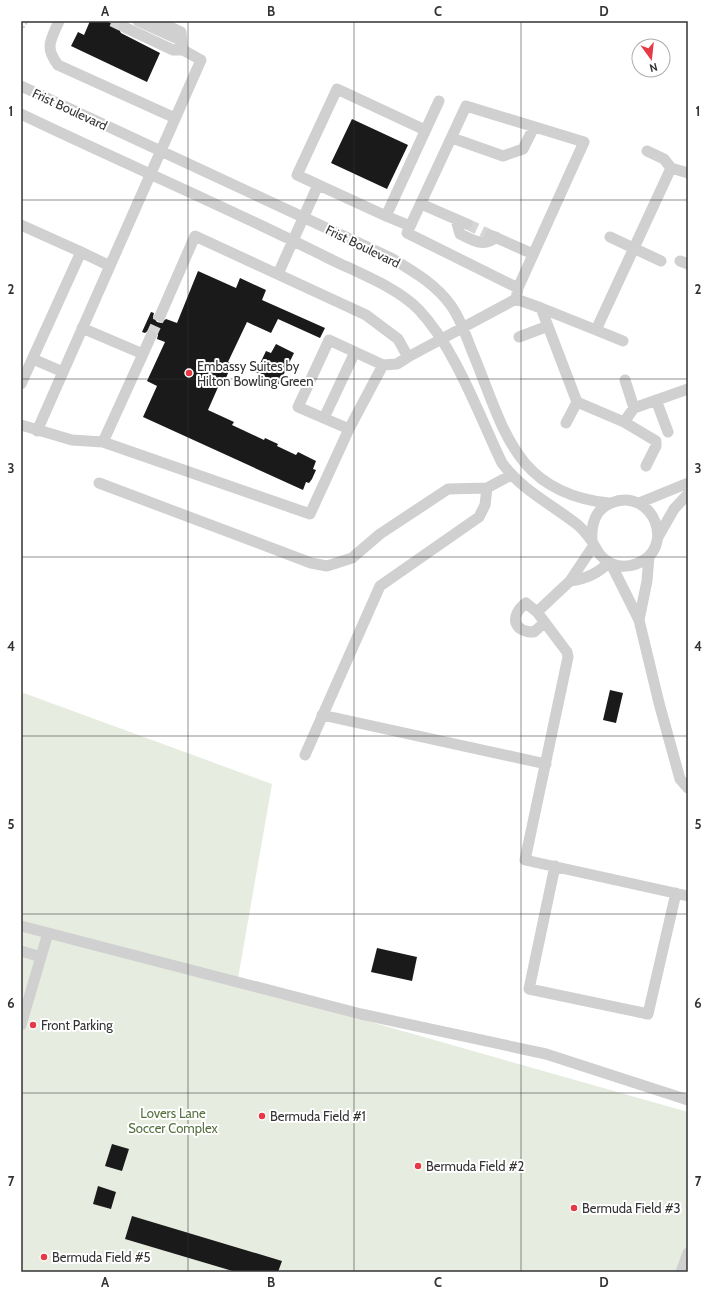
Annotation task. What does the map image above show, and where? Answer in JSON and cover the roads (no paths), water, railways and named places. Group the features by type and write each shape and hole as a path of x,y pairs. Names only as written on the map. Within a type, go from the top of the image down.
{"street":[{"path":"59,21 49,44 50,56 58,65 175,118"},
{"path":"138,21 178,39 183,50"},
{"path":"157,21 181,32 183,50"},
{"path":"37,431 160,151 202,60 183,50 173,50 125,24"},
{"name":"Frist Boulevard","path":"21,86 391,258 411,270 441,293 453,308 462,326 506,433 525,465 538,477 557,488 591,501 610,504 619,500 630,500 639,503"},
{"path":"410,226 296,175 337,89 425,130"},
{"path":"386,216 439,101"},
{"path":"516,299 518,288 584,142 466,106 407,233 518,288"},
{"name":"Frist Boulevard","path":"21,114 293,240 388,288 418,309 442,339 502,463 511,475 533,494 583,529 602,558 610,563 639,620"},
{"path":"452,138 503,156 523,149 534,127"},
{"path":"647,151 664,159 671,168 688,173"},
{"path":"596,330 671,168"},
{"path":"278,274 318,186"},
{"path":"421,204 467,224"},
{"path":"456,220 460,234 480,244 490,243 492,236 534,254"},
{"path":"21,225 110,266"},
{"path":"160,316 195,236 366,315 398,339 408,357"},
{"path":"610,237 661,261"},
{"path":"21,384 81,252"},
{"path":"349,429 298,407 329,340 383,365 396,364 442,339 462,326 516,299 623,341"},
{"path":"541,308 577,402 624,422 656,441 656,446 646,466"},
{"path":"519,337 548,326"},
{"path":"82,328 143,354"},
{"path":"103,442 151,336"},
{"path":"324,418 355,352"},
{"path":"33,360 63,372"},
{"path":"21,425 37,431 72,440 103,442 310,514 349,429 383,365"},
{"path":"625,380 634,408"},
{"path":"624,422 634,408 688,389"},
{"path":"656,400 668,432"},
{"path":"566,423 577,402"},
{"path":"98,483 311,563 327,566 352,558 380,534 448,489 487,488 511,475"},
{"path":"639,503 688,483"},
{"path":"305,756 380,586 479,517 485,505 487,488"},
{"path":"570,581 582,580 591,576 602,570 610,563 621,566 631,566 641,562 649,556 674,510 688,494"},
{"path":"639,503 648,509 654,517 658,537"},
{"path":"536,612 570,581 593,543 593,523 602,508 610,504"},
{"path":"649,556 647,581 639,620 659,703 680,779 688,788"},
{"path":"544,623 534,632 527,632 521,629 516,622 515,617 518,610 526,603 536,612 566,652 568,657 525,860 688,896"},
{"path":"322,715 546,764"},
{"path":"555,866 529,989 648,1014 676,893"},
{"path":"21,926 361,1014 546,1054 688,1100"},
{"path":"21,1025 48,933"},
{"path":"21,951 41,957"},
{"path":"681,1272 688,1253"}],"tunnel":[{"path":"112,21 124,27"},
{"path":"467,224 488,234"},
{"path":"151,336 160,316"}],"place":[{"name":"Embassy Suites by Hilton Bowling Green","path":"189,373"},
{"name":"Front Parking","path":"33,1025"},
{"name":"Bermuda Field #1","path":"262,1116"},
{"name":"Bermuda Field #2","path":"418,1166"},
{"name":"Bermuda Field #3","path":"574,1208"},
{"name":"Bermuda Field #5","path":"44,1257"}],"park label":[{"name":"Lovers Lane Soccer Complex","path":"173,1120"}]}
